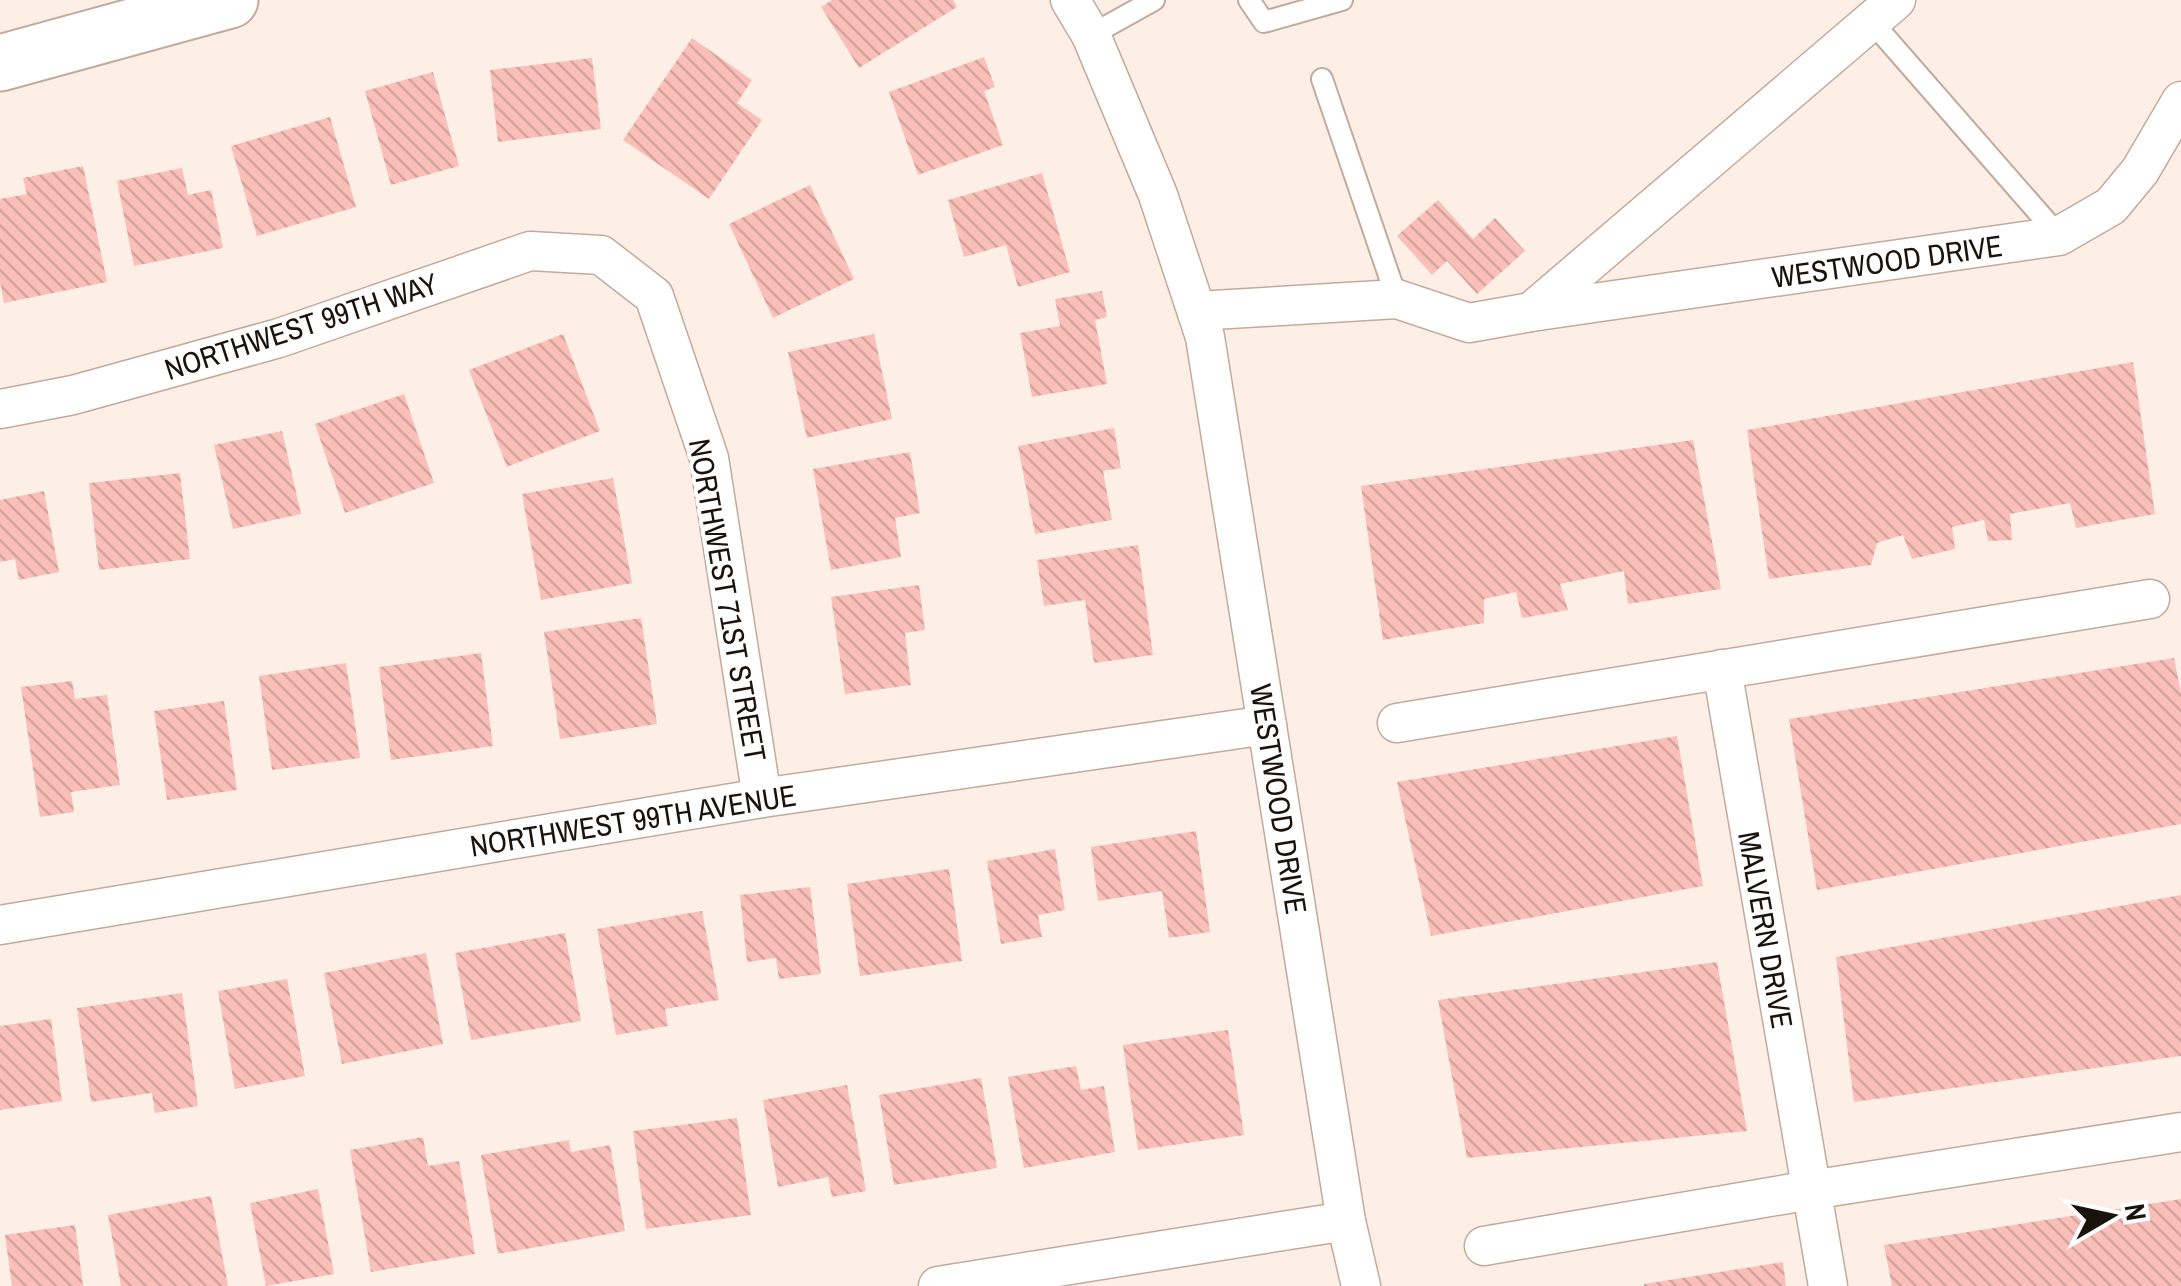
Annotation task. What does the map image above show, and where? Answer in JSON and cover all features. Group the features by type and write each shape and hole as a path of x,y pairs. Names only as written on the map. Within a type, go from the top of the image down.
{"main road":[{"path":"0,64 230,0"}],"street":[{"name":"WESTWOOD DRIVE","path":"1070,0 1091,34 1158,195 1206,337 1346,1222 1361,1286"},
{"name":"WESTWOOD DRIVE","path":"1531,312 1884,11"},
{"name":"WESTWOOD DRIVE","path":"1197,312 1397,299 1469,324 2059,236 2111,206 2140,171 2181,101"},
{"name":"NORTHWEST 99TH WAY","path":"0,409 72,396 279,338 530,251 602,254"},
{"name":"NORTHWEST 71ST STREET","path":"602,254 654,296 708,458 762,798"},
{"path":"1397,722 2150,600"},
{"name":"MALVERN DRIVE","path":"1722,669 1828,1286"},
{"name":"NORTHWEST 99TH AVENUE","path":"0,925 762,798 1267,725"},
{"path":"1484,1246 2181,1132"},
{"path":"938,1286 1346,1222"}],"lane":[{"path":"1091,34 1154,0"},
{"path":"1249,0 1264,22 1342,0"},
{"path":"1884,11 2059,236"},
{"path":"1322,79 1397,299"}],"building":[{"path":"832,0 953,0 957,7 859,68 821,7"},
{"path":"692,38 752,80 737,103 762,120 709,199 623,140"},
{"path":"984,57 995,87 984,91 1003,145 918,175 889,92"},
{"path":"592,58 601,129 498,142 490,70"},
{"path":"433,72 459,166 391,185 365,91"},
{"path":"330,117 356,207 257,236 231,146"},
{"path":"83,166 107,282 4,303 0,282 0,199 27,194 23,178"},
{"path":"182,168 188,195 211,190 223,248 134,266 117,181"},
{"path":"1042,173 1070,272 1018,287 1006,245 964,257 948,200"},
{"path":"810,185 854,279 773,318 729,224"},
{"path":"1438,200 1473,239 1495,218 1525,251 1477,294 1447,261 1432,275 1397,236"},
{"path":"1102,291 1107,317 1095,320 1107,384 1032,397 1020,333 1060,326 1055,299"},
{"path":"563,334 600,431 507,467 469,370"},
{"path":"874,334 892,419 807,438 788,352"},
{"path":"2133,362 2155,514 2076,528 2070,503 2010,514 2012,540 1988,541 1984,520 1952,527 1955,549 1912,559 1903,535 1877,543 1871,565 1769,579 1747,430"},
{"path":"404,394 434,483 345,513 315,424"},
{"path":"1114,428 1121,468 1103,471 1112,520 1035,534 1018,446"},
{"path":"282,431 301,514 233,529 214,445"},
{"path":"1693,440 1721,589 1628,604 1624,571 1560,584 1568,610 1522,618 1516,592 1484,599 1484,623 1383,640 1361,486"},
{"path":"910,452 920,513 895,518 901,557 831,570 813,469"},
{"path":"180,473 190,559 99,570 89,483"},
{"path":"613,478 632,583 541,600 522,494"},
{"path":"44,491 59,572 19,580 15,559 0,562 0,500"},
{"path":"1138,545 1153,655 1094,663 1085,600 1044,606 1037,560"},
{"path":"919,585 925,630 905,633 911,685 845,694 831,597"},
{"path":"641,618 657,724 560,739 544,632"},
{"path":"481,653 493,746 391,760 379,667"},
{"path":"2174,658 2181,693 2181,824 1817,890 1789,719"},
{"path":"346,663 360,758 272,770 259,676"},
{"path":"72,681 75,699 107,695 120,785 71,792 74,812 40,817 21,687"},
{"path":"224,701 237,790 167,800 154,711"},
{"path":"1677,736 1703,886 1431,936 1397,782"},
{"path":"1196,831 1210,932 1169,938 1162,891 1098,901 1091,847"},
{"path":"1055,849 1065,910 1038,915 1042,937 1001,944 987,861"},
{"path":"949,869 962,961 860,976 847,884"},
{"path":"810,887 821,974 779,979 776,958 747,962 740,895"},
{"path":"2181,895 2181,1056 1854,1102 1836,957"},
{"path":"702,911 719,1000 665,1009 668,1026 616,1035 597,929"},
{"path":"565,933 581,1021 471,1040 455,953"},
{"path":"426,953 443,1044 342,1064 324,973"},
{"path":"1717,962 1747,1131 1467,1158 1438,1000"},
{"path":"287,979 305,1076 235,1089 218,991"},
{"path":"182,993 198,1106 155,1113 152,1093 91,1102 77,1008"},
{"path":"51,1019 62,1101 0,1110 0,1026"},
{"path":"1228,1030 1244,1135 1138,1150 1123,1045"},
{"path":"1076,1066 1081,1090 1104,1086 1115,1152 1024,1168 1008,1077"},
{"path":"981,1078 997,1168 894,1185 879,1095"},
{"path":"847,1085 866,1191 832,1197 828,1177 778,1187 763,1100"},
{"path":"737,1118 751,1215 646,1229 633,1131"},
{"path":"423,1137 428,1166 459,1161 475,1254 371,1272 350,1150"},
{"path":"569,1140 571,1152 610,1145 625,1231 498,1254 481,1155"},
{"path":"318,1189 334,1274 266,1286 250,1203"},
{"path":"211,1196 228,1286 121,1286 108,1215"},
{"path":"2181,1199 2181,1286 1892,1286 1884,1245"},
{"path":"75,1225 83,1286 12,1286 5,1235"},
{"path":"1783,1262 1786,1286 1644,1286 1644,1284"}]}
